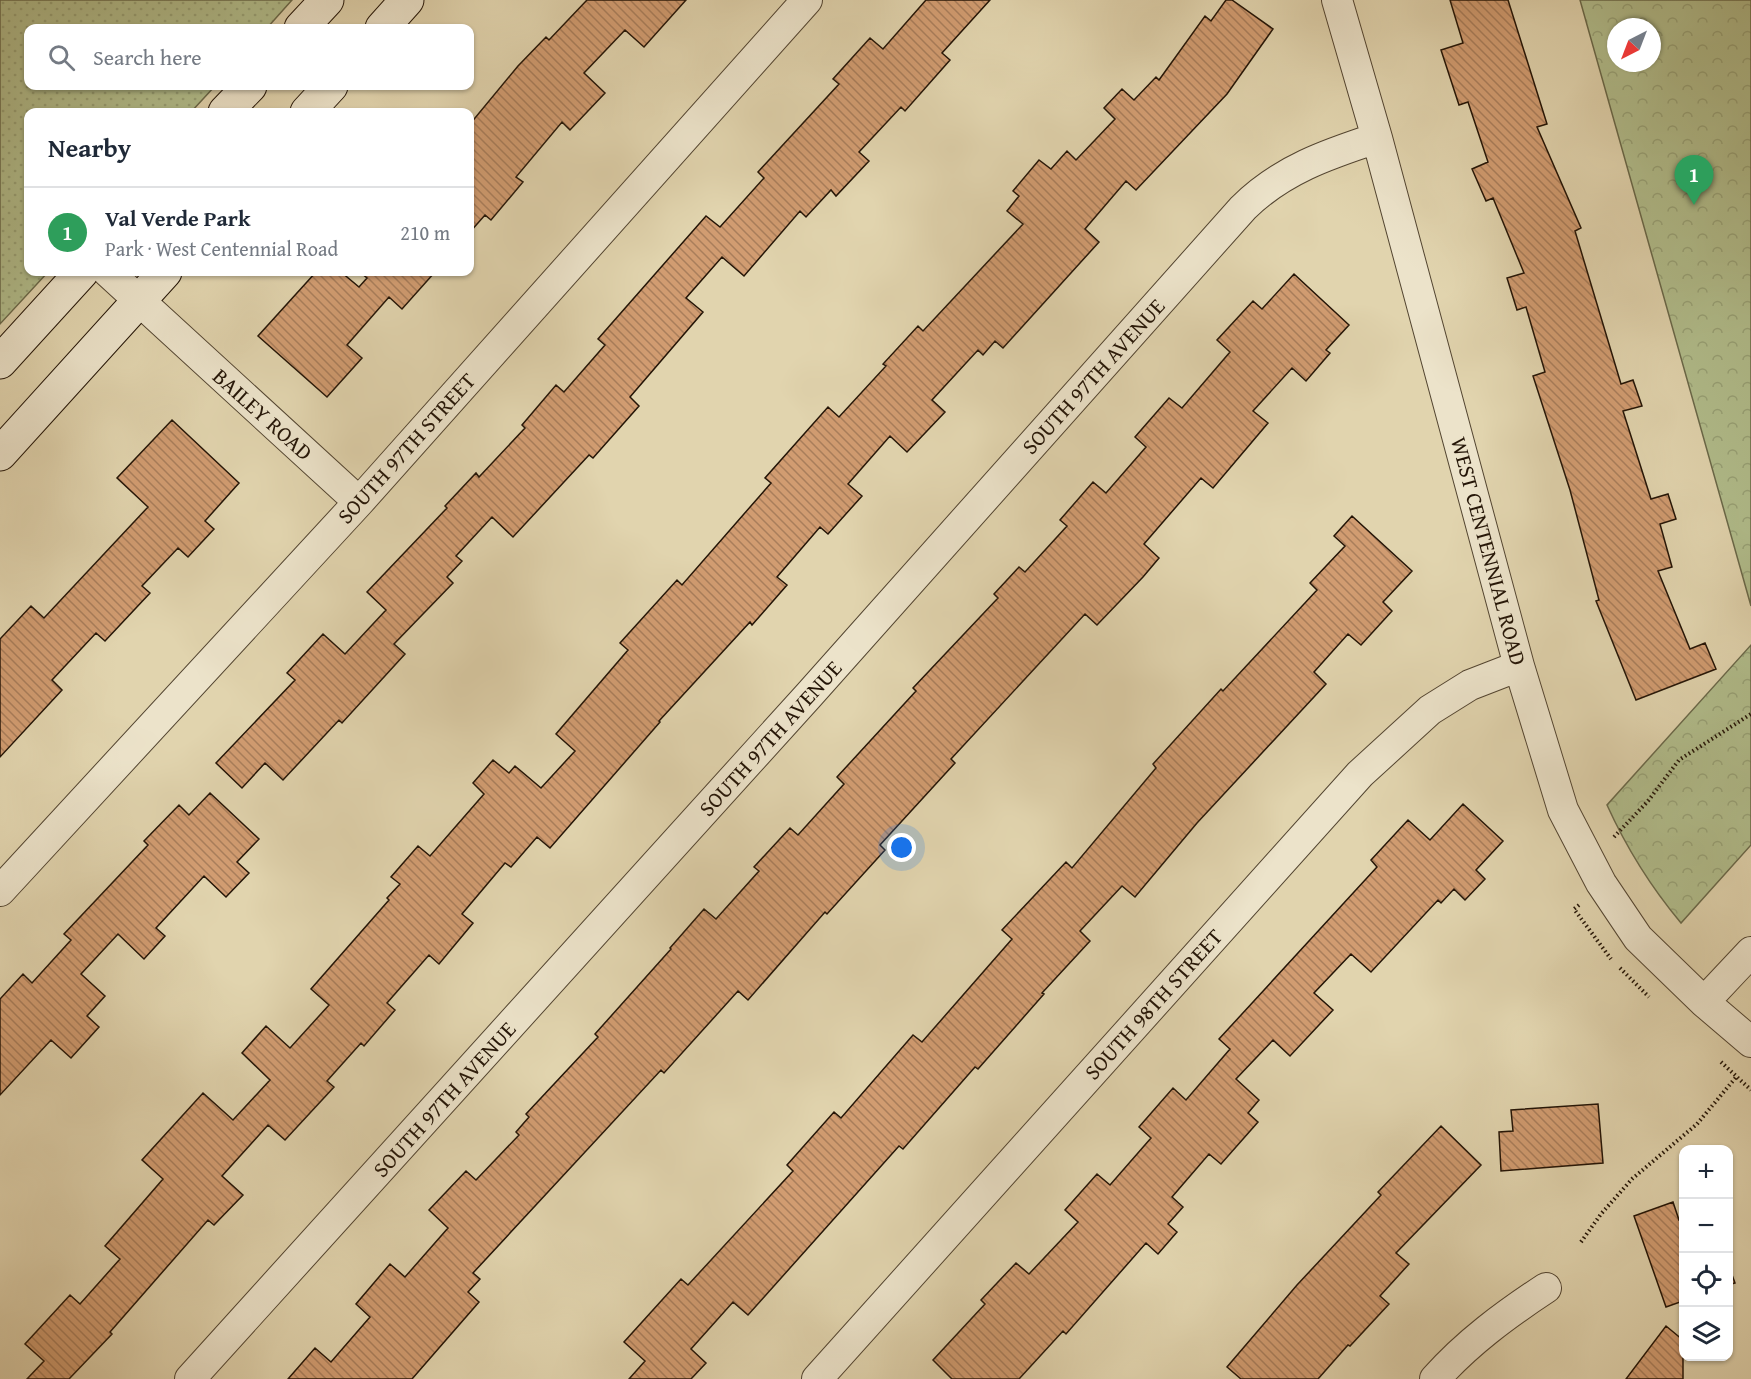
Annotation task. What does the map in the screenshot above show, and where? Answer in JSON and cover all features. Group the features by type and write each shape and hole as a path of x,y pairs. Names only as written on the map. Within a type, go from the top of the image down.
{"main road":[{"path":"306,24 327,0"},
{"path":"385,24 407,0"},
{"path":"229,108 246,90"},
{"path":"311,108 327,90"},
{"path":"0,362 78,276"},
{"path":"0,454 161,276"}],"street":[{"name":"SOUTH 97TH STREET","path":"0,891 359,502 807,0"},
{"name":"WEST CENTENNIAL ROAD","path":"1337,0 1377,138 1519,666 1559,799 1585,855 1613,904 1638,938 1704,1002 1751,1042"},
{"name":"SOUTH 97TH AVENUE","path":"190,1379 801,703 1243,208 1269,185 1298,168 1377,138"},
{"name":"BAILEY ROAD","path":"112,276 359,502"},
{"name":"SOUTH 98TH STREET","path":"817,1379 1360,774 1430,710 1470,685 1519,666"},
{"path":"1704,1002 1751,952"},
{"path":"1435,1379 1450,1361 1497,1320 1546,1288"}],"path":[{"path":"1618,844 1614,836 1648,801 1679,760 1751,714"},
{"path":"1581,1242 1632,1179 1697,1124 1737,1076 1751,1090"}],"green space":[{"path":"0,0 292,0 271,24 24,24 24,90 211,90 195,108 24,108 24,276 44,276 0,324"},
{"path":"1580,0 1751,0 1751,606"},
{"path":"1751,645 1751,845 1681,923 1640,867 1607,805"}],"building":[{"path":"587,0 686,0 644,47 625,30 584,73 605,93 570,130 562,122 516,177 523,182 491,220 485,215 474,227 474,119 518,66 546,37 549,40"},
{"path":"926,0 990,0 942,53 950,60 905,111 901,107 859,152 869,161 836,196 831,190 806,217 800,211 744,276 722,257 686,298 703,312 630,397 639,406 593,458 589,455 513,537 492,517 456,556 462,561 447,577 453,583 394,644 405,654 342,723 339,720 283,780 265,763 242,788 216,763 295,680 287,673 323,634 345,654 386,610 367,592 447,508 445,506 476,473 479,477 525,428 522,425 556,385 564,392 605,345 598,339 706,216 720,227 764,178 758,172 839,84 833,79 870,38 883,49"},
{"path":"1226,0 1232,0 1273,29 1227,94 1136,190 1126,181 1085,229 1099,242 1003,348 995,341 983,355 978,350 932,400 945,412 907,452 890,436 848,484 862,496 828,534 820,527 777,577 787,585 752,625 750,622 659,721 550,848 537,837 511,867 505,863 462,914 473,923 439,964 429,955 387,1003 395,1010 364,1046 361,1043 327,1081 334,1087 285,1140 268,1125 222,1176 243,1195 214,1225 208,1220 110,1332 112,1334 69,1379 27,1379 44,1361 25,1344 70,1295 80,1304 120,1259 105,1246 163,1179 142,1160 203,1093 233,1120 270,1080 242,1053 266,1026 290,1048 329,1005 311,989 389,900 387,898 400,884 391,877 418,846 430,856 484,794 473,783 493,760 509,773 515,766 541,788 575,751 556,734 628,650 620,643 677,580 682,585 771,483 765,478 828,407 839,417 886,366 883,364 918,326 923,331 1023,224 1007,211 1019,196 1013,191 1039,160 1051,169 1067,151 1076,160 1115,119 1104,108 1122,89 1134,100 1156,77 1159,80 1205,16 1211,21"},
{"path":"1450,0 1508,0 1547,124 1537,127 1581,228 1575,231 1621,384 1633,380 1642,406 1623,411 1651,499 1668,494 1676,519 1660,524 1672,567 1658,571 1690,649 1705,643 1716,669 1636,700 1596,601 1599,600 1570,490 1533,376 1545,372 1526,307 1517,310 1507,278 1524,273 1493,198 1486,201 1472,169 1488,162 1468,102 1459,105 1441,50 1463,43"},
{"path":"1294,274 1349,325 1326,350 1330,353 1306,381 1292,368 1253,411 1268,423 1213,488 1201,478 1144,544 1159,558 1143,577 1097,625 1085,614 951,759 955,763 880,845 885,850 827,914 825,912 748,1000 738,991 664,1073 661,1070 473,1273 480,1279 468,1292 479,1302 412,1379 288,1379 315,1348 331,1362 370,1317 356,1304 390,1264 405,1277 448,1228 429,1210 466,1171 476,1180 519,1135 516,1132 529,1117 526,1114 598,1037 595,1034 704,909 716,919 759,871 754,867 790,828 798,835 844,784 837,777 916,691 913,688 998,598 994,594 1019,567 1025,572 1067,526 1060,520 1093,482 1106,493 1146,447 1135,437 1169,398 1182,408 1230,352 1217,340 1253,301 1262,309"},
{"path":"312,276 346,276 359,287 367,278 365,276 431,276 402,309 389,297 347,345 362,358 327,397 258,336"},
{"path":"172,420 239,483 205,521 214,529 188,557 178,548 142,586 150,593 105,641 96,633 52,680 62,690 0,757 0,639 31,606 44,618 148,507 117,478"},
{"path":"1352,516 1412,571 1383,602 1392,611 1361,645 1348,634 1314,672 1326,684 1197,823 1135,897 1122,886 1080,931 1090,941 1042,993 1044,994 978,1069 975,1067 903,1149 899,1146 748,1315 733,1302 691,1349 706,1363 691,1379 629,1379 645,1361 624,1342 681,1279 688,1285 793,1171 787,1165 834,1112 841,1118 913,1035 922,1042 1012,939 1002,930 1066,862 1072,868 1156,768 1153,764 1221,689 1223,691 1317,590 1310,583 1345,546 1334,536"},
{"path":"210,793 259,839 237,862 249,873 226,897 204,876 156,928 165,936 144,959 118,934 81,974 105,996 87,1016 99,1027 71,1058 51,1040 0,1095 0,999 23,974 32,983 71,940 64,934 148,845 144,841 179,805 189,815"},
{"path":"1463,804 1503,841 1476,870 1485,879 1465,900 1454,889 1441,903 1438,900 1371,972 1351,954 1314,993 1333,1010 1290,1056 1273,1040 1236,1079 1259,1100 1248,1113 1258,1122 1221,1164 1209,1154 1172,1197 1183,1207 1168,1224 1177,1232 1158,1254 1146,1243 1066,1334 1063,1331 1019,1379 952,1379 933,1360 985,1304 981,1300 1016,1263 1029,1274 1078,1222 1065,1210 1097,1174 1110,1185 1151,1138 1139,1127 1173,1088 1186,1100 1230,1049 1219,1039 1377,867 1371,860 1408,820 1430,840"},
{"path":"1598,1104 1603,1163 1501,1171 1499,1132 1513,1131 1511,1110"},
{"path":"1441,1126 1481,1165 1396,1253 1409,1264 1380,1296 1389,1304 1318,1379 1241,1379 1227,1367 1297,1285 1381,1195 1378,1192"},
{"path":"1673,1202 1679,1220 1679,1302 1666,1307 1634,1216"},
{"path":"1666,1326 1679,1337 1679,1361 1683,1361 1683,1379 1626,1379"}],"place":[{"name":"Val Verde Park","path":"1694,205"}]}
